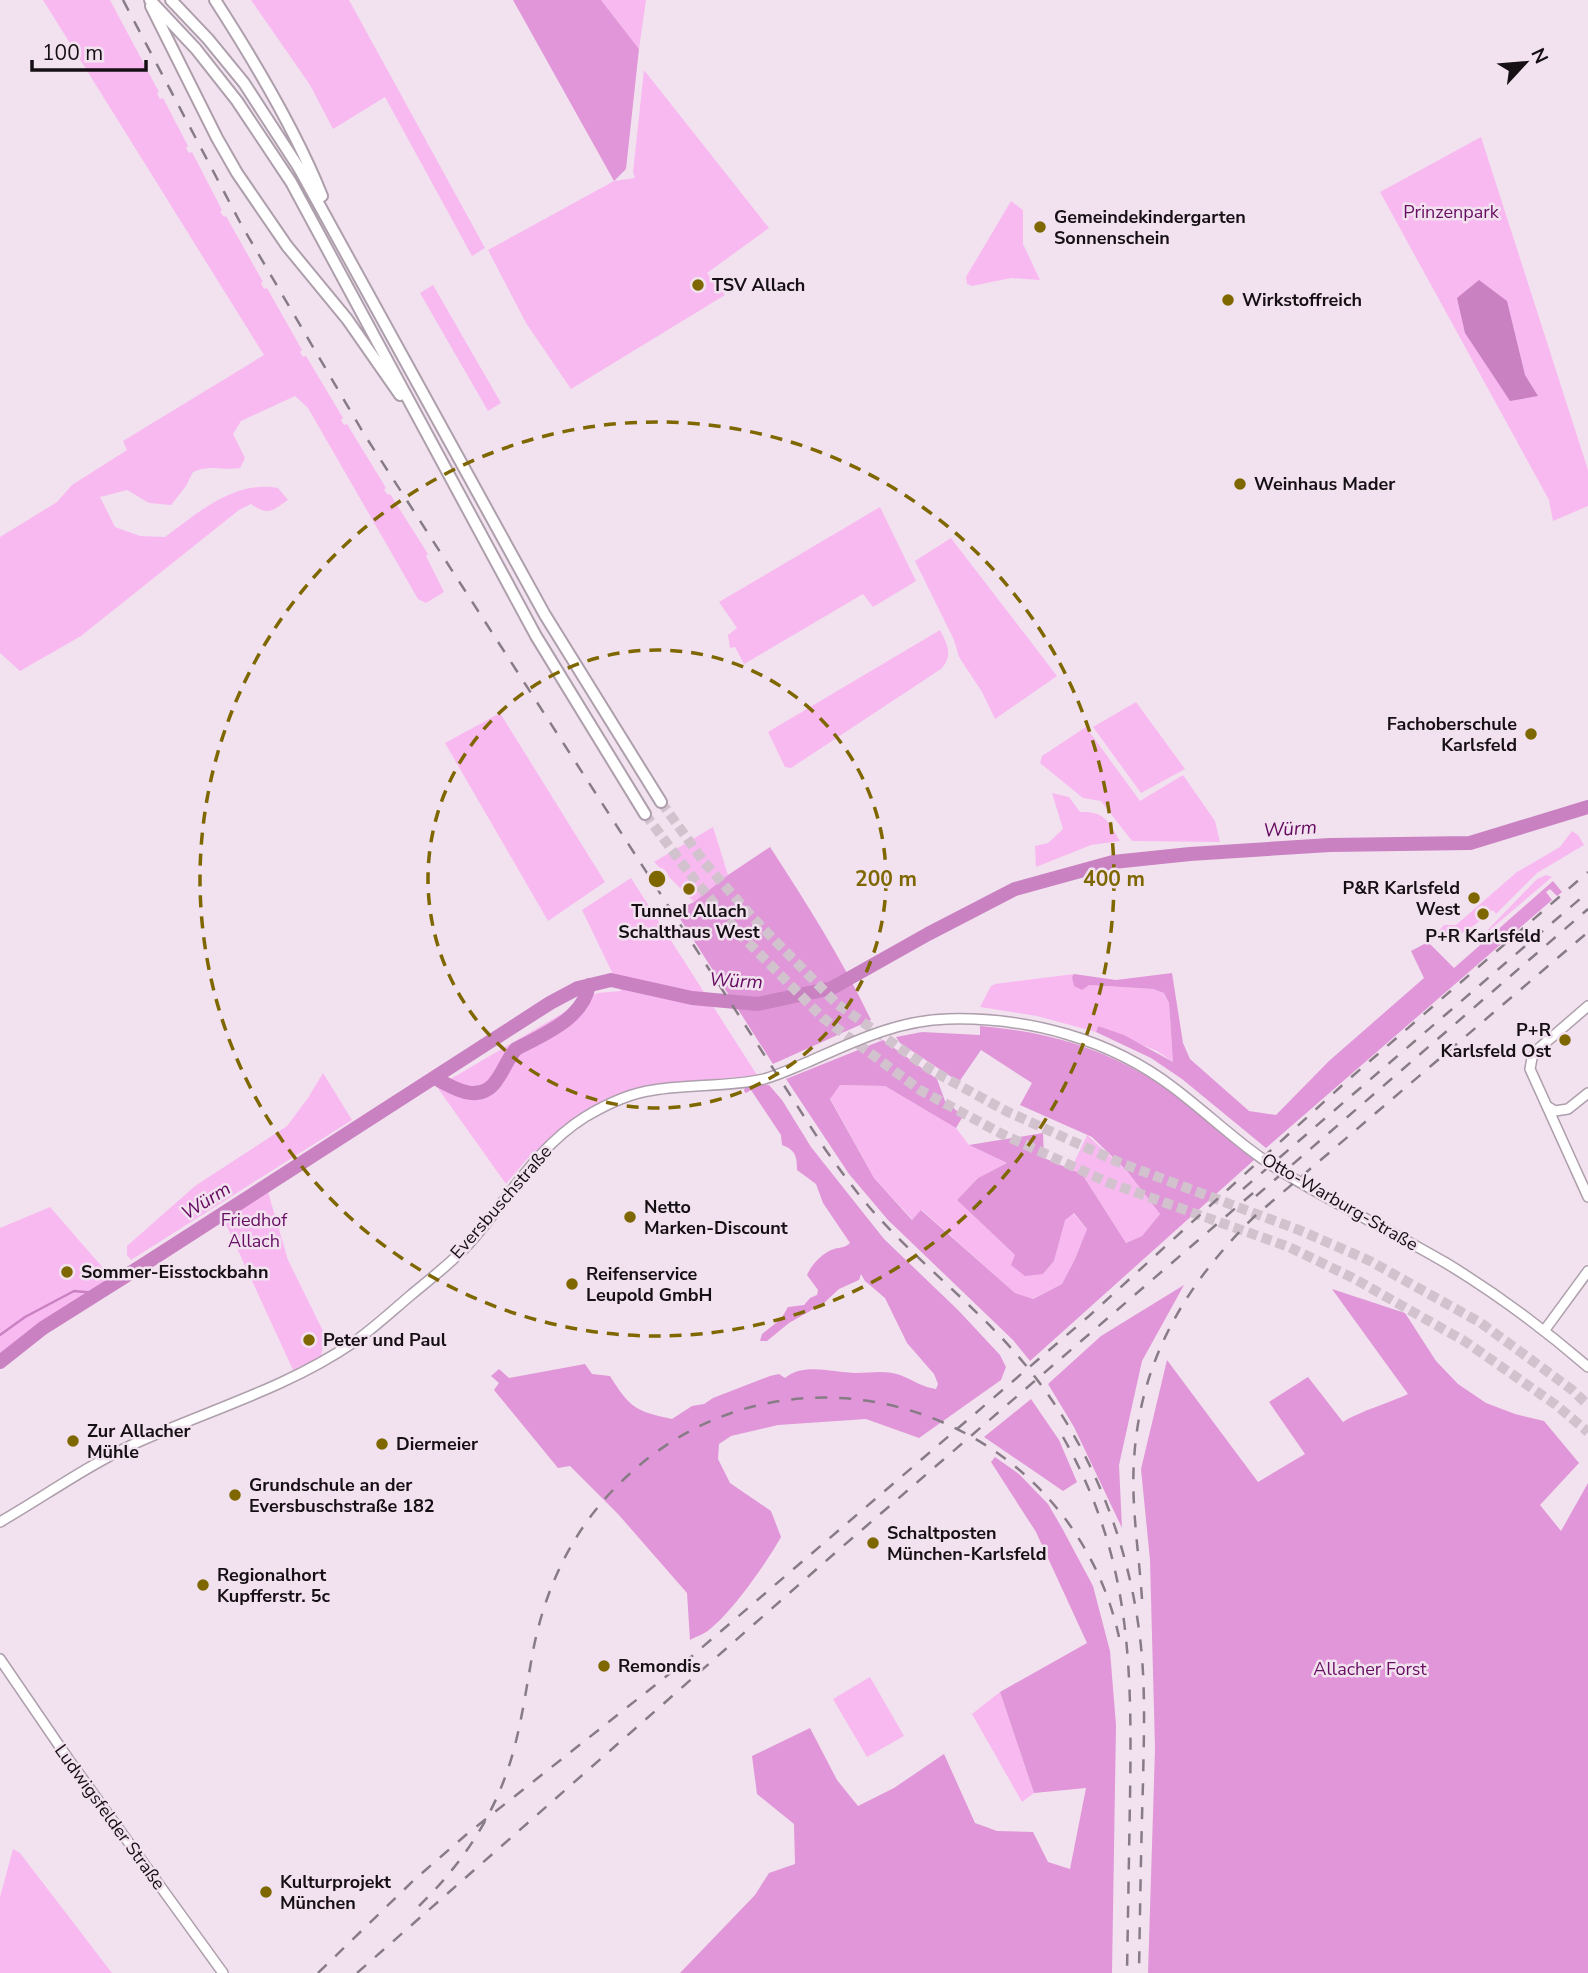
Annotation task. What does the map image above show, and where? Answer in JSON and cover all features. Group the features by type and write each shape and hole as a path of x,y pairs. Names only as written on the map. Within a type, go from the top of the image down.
{"highway":[{"path":"149,0 218,138 261,209 287,246 347,319 395,389 414,410"},
{"path":"149,0 196,49 237,101 285,173 329,249 536,636 645,814"},
{"path":"172,0 244,83 274,126 334,228 545,615 661,802"},
{"path":"215,0 310,165 334,228"}],"main road":[{"path":"1588,1006 1541,1045 1532,1058 1532,1074 1588,1197"},
{"name":"Eversbuschstraße","path":"0,1522 131,1445 234,1404 327,1361 360,1338 469,1244 548,1146 590,1114 630,1096 653,1090 759,1080 884,1030 922,1021 966,1019"},
{"name":"Otto-Warburg-Straße","path":"966,1019 1041,1028 1090,1042 1128,1059 1175,1089 1254,1154 1481,1285 1588,1367"},
{"path":"1567,1151 1561,1125 1568,1109 1588,1093"},
{"path":"1546,1105 1555,1111 1568,1109"},
{"path":"1544,1331 1579,1287 1588,1271"},
{"name":"Ludwigsfelder Straße","path":"0,1659 69,1760 223,1973"}],"green space":[{"path":"43,0 110,0 159,92 157,93 160,99 163,98 188,146 186,148 189,153 192,152 222,210 220,212 226,216 263,282 261,283 264,289 267,288 302,350 300,352 303,357 306,356 343,418 341,420 344,425 347,424 386,488 384,490 390,494 428,554 426,556 444,592 426,603 418,599 308,408 295,396 241,421 233,434 245,458 240,468 206,468 193,472 171,505 149,503 127,490 100,497 115,527 140,536 165,537 217,500 246,489 278,488 288,500 270,511 251,504 239,510 81,636 20,671 0,653 0,537 57,502 72,485 127,450 123,441 264,355"},
{"path":"251,0 349,0 485,248 472,256 385,97 333,129 310,85"},
{"path":"513,0 601,0 639,49 626,169 614,181"},
{"path":"601,0 646,0 639,49"},
{"path":"644,70 769,228 707,273 725,295 571,389 526,323 488,250 614,181 635,178 633,172"},
{"name":"Prinzenpark","path":"1481,137 1588,470 1588,506 1553,521 1549,500 1380,192"},
{"path":"1011,201 1023,210 1023,244 1040,280 1011,278 972,286 967,284 966,277"},
{"path":"433,285 501,403 488,411 420,293"},
{"path":"880,507 916,581 873,607 863,594 744,664 735,647 730,648 728,635 737,628 719,602"},
{"path":"951,538 1057,676 995,719 982,692 959,657 954,640 915,561"},
{"path":"940,630 948,650 947,660 941,669 791,768 785,767 768,732"},
{"path":"1136,702 1185,769 1141,793 1093,727"},
{"path":"500,713 605,882 548,921 445,743"},
{"path":"1086,727 1140,801 1183,775 1215,821 1220,842 1132,841 1101,801 1083,798 1040,763 1042,756"},
{"path":"1052,793 1069,797 1080,812 1100,815 1109,823 1120,841 1091,845 1036,867 1035,846 1048,843 1063,829"},
{"path":"713,827 728,875 694,902 654,862"},
{"path":"1572,831 1584,845 1537,873 1496,914 1493,910 1461,933 1438,939 1435,935 1444,925 1456,925 1517,872 1560,847"},
{"path":"770,847 836,953 871,1020 773,1064 675,911 694,902"},
{"path":"1546,875 1552,877 1478,940 1537,879"},
{"path":"631,878 757,1075 640,1087 591,1107 527,1159 506,1184 437,1087 597,993 621,991 582,910"},
{"path":"1553,881 1562,892 1557,896 1550,889 1546,892 1552,900 1266,1148 1182,1079 1151,1058 1096,1032 1098,1026 1124,1035 1173,1062 1169,1003 1164,993 1153,989 1089,985 1082,990 1074,986 1072,977 1074,974 1116,980 1172,973 1183,1043 1190,1059 1249,1111 1276,1115 1329,1061 1424,978 1411,951 1428,942 1454,968"},
{"path":"1074,974 1072,977 1089,985 1153,989 1164,993 1169,1003 1173,1062 1157,1051 1098,1026 1096,1032 1037,1016 980,1007 991,986 995,984"},
{"path":"980,1026 1059,1039 1115,1060 1166,1089 1254,1160 1030,1361 1013,1340 888,1220 849,1174 786,1079 883,1040 937,1079 945,1101 963,1116 956,1128 885,1086 840,1085 830,1099 874,1178 912,1220 921,1210 1015,1293 1033,1299 1062,1284 1087,1229 1074,1213 1065,1220 1054,1261 1043,1274 1025,1276 1011,1265 1015,1255 957,1200 978,1178 1007,1163 969,1145 1043,1133 1044,1158 1082,1174 1126,1243 1142,1236 1160,1214 1127,1171 1092,1137 1020,1105 1032,1083 981,1050 959,1082 900,1043 896,1037 922,1032 980,1035"},
{"path":"323,1073 352,1120 131,1260 127,1255 127,1246 195,1186 287,1126"},
{"path":"769,1085 782,1100 811,1147 884,1239 958,1310 1000,1355 1006,1367 1001,1380 919,1438 866,1419 778,1425 731,1436 719,1444 718,1459 730,1483 771,1511 781,1537 729,1611 708,1631 690,1640 687,1593 618,1514 570,1466 558,1468 494,1390 499,1383 491,1376 499,1369 509,1378 585,1364 592,1374 610,1376 629,1402 641,1410 672,1419 692,1406 704,1404 770,1376 779,1374 785,1378 801,1370 888,1373 936,1389 938,1384 934,1374 907,1343 885,1298 865,1281 861,1274 859,1280 839,1289 824,1303 789,1323 767,1341 760,1341 762,1334 781,1319 788,1307 804,1305 817,1295 818,1290 807,1275 818,1259 825,1253 850,1243 823,1203 816,1184 797,1170 795,1154 782,1145 781,1135 751,1090 746,1093 744,1091 745,1087"},
{"path":"840,1085 885,1086 956,1128 969,1145 1007,1163 978,1178 957,1200 1016,1256 1043,1274 1054,1261 1064,1220 1073,1213 1087,1229 1062,1284 1032,1299 1015,1293 922,1210 913,1220 874,1178 830,1098"},
{"path":"1087,1135 1127,1171 1160,1214 1142,1236 1126,1243 1082,1174 1071,1169"},
{"name":"Friedhof Allach","path":"268,1192 288,1260 325,1335 321,1357 293,1370 224,1220"},
{"path":"50,1207 104,1269 110,1284 40,1328 0,1358 0,1228"},
{"path":"1184,1285 1142,1361 1119,1465 1122,1528 1074,1427 1048,1384 1101,1336"},
{"name":"Allacher Forst","path":"1332,1289 1405,1313 1436,1361 1458,1384 1486,1403 1544,1421 1579,1463 1540,1505 1561,1531 1588,1483 1588,1973 1148,1973 1155,1749 1150,1560 1141,1469 1167,1360 1258,1482 1305,1454 1269,1402 1308,1377 1343,1422 1408,1394"},
{"path":"1031,1399 1059,1440 1077,1482 1063,1491 984,1437"},
{"path":"995,1457 1019,1474 1048,1504 1093,1586 1110,1651 1116,1725 1112,1973 680,1973 755,1895 769,1873 795,1864 794,1824 757,1794 752,1756 810,1728 837,1780 858,1806 894,1788 944,1754 975,1823 997,1831 1033,1832 1048,1862 1070,1869 1086,1788 1034,1793 1000,1692 1087,1643 1036,1532 991,1462"},
{"path":"870,1677 904,1736 867,1757 833,1699"},
{"path":"1000,1692 1034,1793 1022,1802 972,1714"},
{"path":"13,1849 20,1853 112,1973 0,1973 0,1897"}],"shaded area":[{"path":"1479,280 1507,301 1525,375 1538,396 1510,401 1465,333 1457,298"}],"waterway":[{"name":"Würm","path":"0,1362 43,1328 550,1003 578,988 611,980 692,998 758,1004 832,988 1015,889 1113,862 1330,845 1470,843 1588,807"},
{"path":"435,1078 468,1093 484,1091 492,1086 516,1049 571,1016 585,997 589,985"},
{"path":"0,1335 25,1317 74,1291 96,1293"}],"tunnel":[{"path":"661,802 704,862 753,918 837,1004 931,1070 1006,1111 1118,1162 1299,1230 1370,1261 1481,1323 1571,1389 1588,1405"},
{"path":"645,814 737,931 823,1018 920,1090 1002,1134 1107,1182 1289,1247 1353,1278 1466,1342 1556,1405 1588,1432"}],"railway":[{"path":"123,0 242,226 364,434 825,1149 881,1220 989,1325 1023,1362 1046,1391 1084,1454 1100,1487 1124,1557 1139,1630 1144,1687 1139,1973"},
{"path":"318,1973 414,1880 467,1834 692,1656 1089,1316 1348,1080 1588,872"},
{"path":"1243,1189 1588,892"},
{"path":"1256,1196 1588,909"},
{"path":"1142,1599 1134,1495 1138,1424 1156,1357 1170,1326 1188,1297 1207,1269 1255,1216 1588,932"},
{"path":"357,1973 835,1553 1260,1187"},
{"path":"419,1906 448,1875 473,1842 502,1786 517,1738 538,1628 562,1563 585,1524 615,1488 683,1435 757,1405 835,1398 911,1411 981,1442 1042,1492 1090,1557 1119,1637"},
{"path":"1063,1437 1085,1481 1102,1525 1115,1569 1123,1612 1130,1702 1127,1973"}],"place":[{"name":"Gemeindekindergarten Sonnenschein","path":"1040,227"},
{"name":"TSV Allach","path":"698,285"},
{"name":"Wirkstoffreich","path":"1228,300"},
{"name":"Weinhaus Mader","path":"1240,484"},
{"name":"Fachoberschule Karlsfeld","path":"1531,734"},
{"name":"Tunnel Allach Schalthaus West","path":"689,889"},
{"name":"P&R Karlsfeld West","path":"1474,898"},
{"name":"P+R Karlsfeld","path":"1483,914"},
{"name":"P+R Karlsfeld Ost","path":"1565,1040"},
{"name":"Netto Marken-Discount","path":"630,1217"},
{"name":"Sommer-Eisstockbahn","path":"67,1272"},
{"name":"Reifenservice Leupold GmbH","path":"572,1284"},
{"name":"Peter und Paul","path":"309,1340"},
{"name":"Zur Allacher Mühle","path":"73,1441"},
{"name":"Diermeier","path":"382,1444"},
{"name":"Grundschule an der Eversbuschstraße 182","path":"235,1495"},
{"name":"Schaltposten München-Karlsfeld","path":"873,1543"},
{"name":"Regionalhort Kupfferstr. 5c","path":"203,1585"},
{"name":"Remondis","path":"604,1666"},
{"name":"Kulturprojekt München","path":"266,1892"}]}
